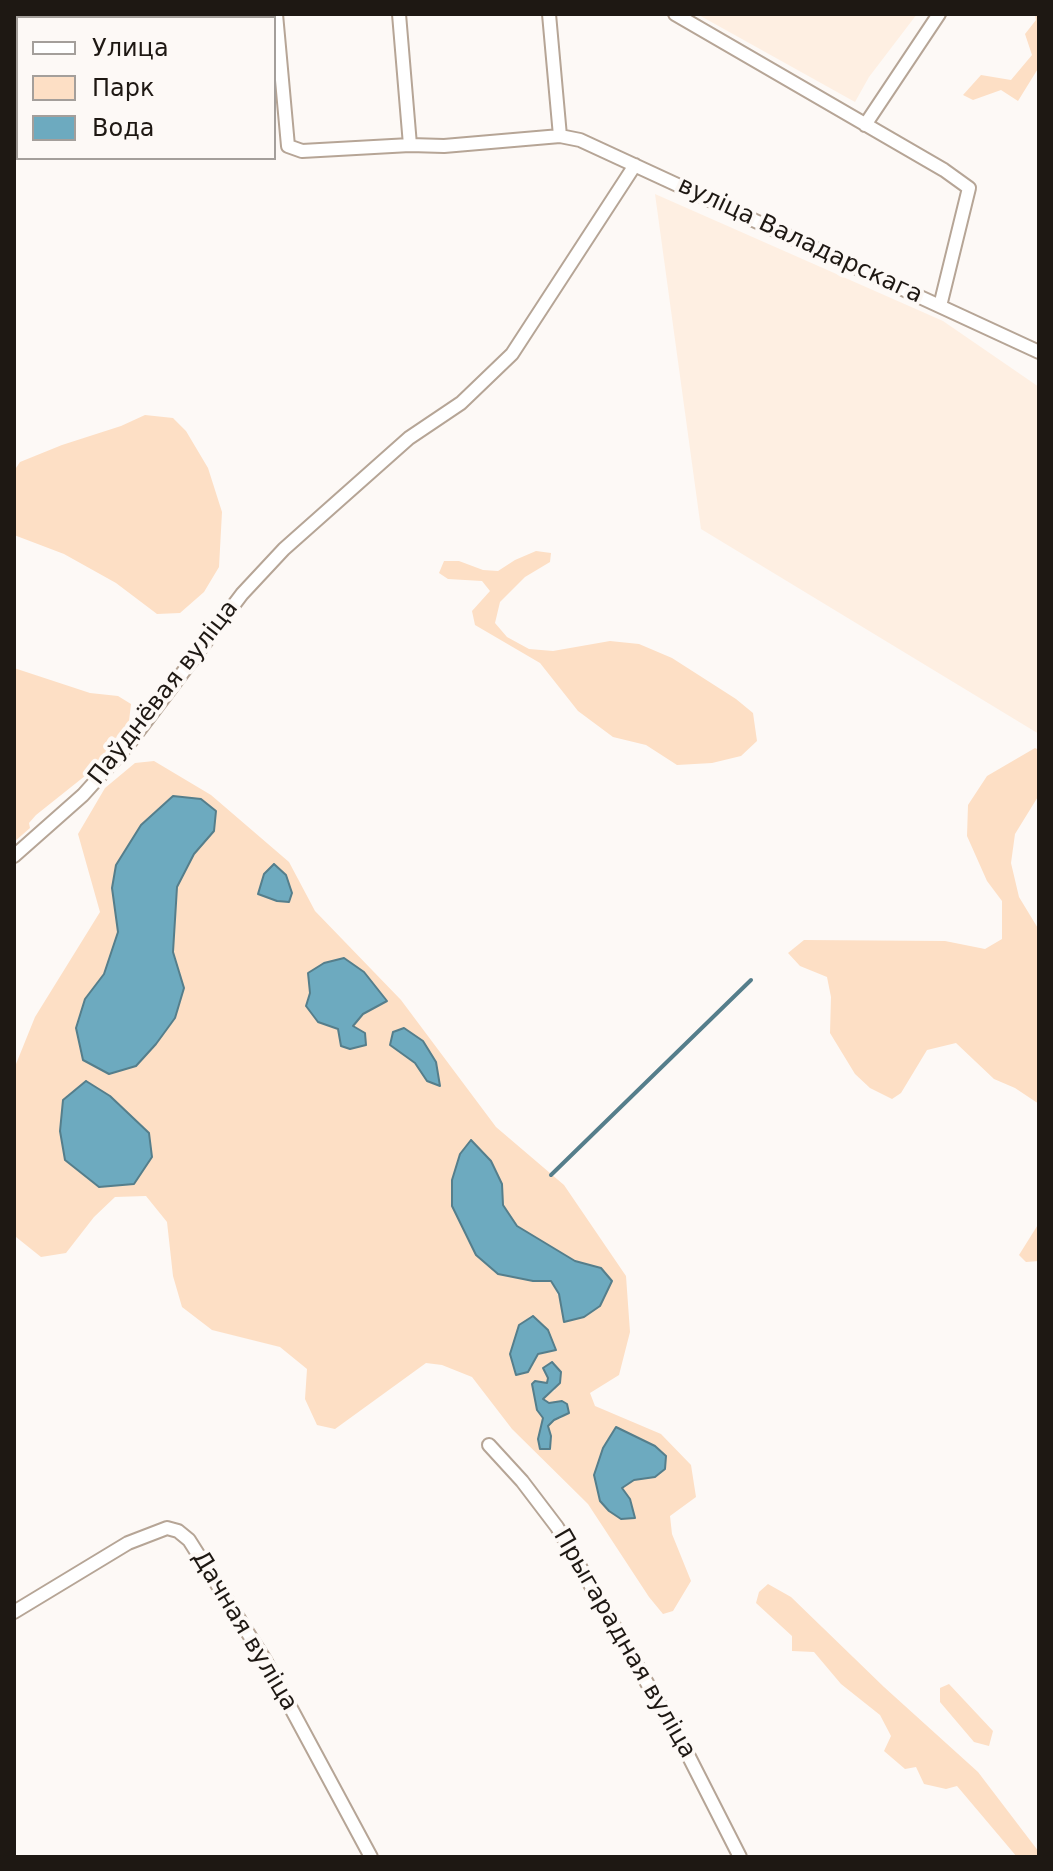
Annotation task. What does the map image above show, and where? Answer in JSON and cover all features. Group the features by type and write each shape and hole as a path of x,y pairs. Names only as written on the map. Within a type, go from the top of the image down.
{"street":[{"path":"276,14 288,146 302,151 444,146 560,136 549,14"},
{"path":"399,14 410,145"},
{"path":"675,14 944,170 969,188 940,306"},
{"path":"865,125 939,14"},
{"name":"вуліца Валадарскага","path":"560,136 580,140 1039,352"},
{"name":"Паўднёвая вуліца","path":"14,856 83,795 128,745 242,594 295,539 409,438 461,403 512,354 635,165"},
{"name":"Прыгарадная вуліца","path":"489,1445 522,1481 557,1527 684,1747 740,1857"},
{"name":"Дачная вуліца","path":"14,1612 128,1543 167,1528 178,1531 189,1540 265,1660 371,1857"}],"shaded area":[{"path":"697,14 917,14 869,77 855,102"},
{"path":"655,194 943,321 1039,387 1039,734 701,529"}],"green space":[{"path":"1035,14 1039,14 1039,67 1018,101 1001,90 973,100 963,95 981,75 1011,80 1032,55 1025,34 1036,20"},
{"path":"145,415 173,418 186,431 208,468 222,512 219,567 204,592 180,613 157,614 116,583 64,554 14,535 14,471 20,462"},
{"path":"536,551 551,553 550,562 525,577 500,602 495,623 507,637 529,649 553,651 610,641 639,644 672,658 736,699 753,713 757,741 741,756 712,763 677,765 646,745 613,737 578,711 540,663 475,625 472,611 490,591 482,581 448,579 439,573 444,561 459,561 483,570 498,571"},
{"path":"14,668 90,693 118,696 131,704 129,721 119,741 100,764 36,815 29,823 30,828 14,842"},
{"path":"1035,748 1039,750 1039,795 1015,834 1011,863 1019,897 1039,930 1039,1104 994,1079 956,1043 927,1050 901,1093 892,1099 870,1088 855,1074 830,1033 831,997 827,977 800,966 788,953 804,940 945,941 985,949 1002,939 1002,901 987,881 967,836 968,805 987,776"},
{"path":"154,761 211,795 289,862 315,911 401,1000 496,1127 564,1185 626,1276 630,1332 619,1375 590,1393 595,1406 661,1434 691,1465 696,1497 670,1516 672,1534 691,1581 673,1611 663,1614 588,1504 512,1429 472,1377 442,1365 426,1363 335,1429 317,1425 305,1399 307,1369 280,1347 212,1330 182,1307 173,1276 167,1222 146,1196 115,1197 94,1217 66,1253 41,1257 16,1237 14,1069 35,1017 100,912 78,834 105,788 135,763","holes":["214,831 194,854 177,886 173,952 184,988 175,1018 136,1065 85,999 104,974 118,932 112,888","364,972 386,1001 363,1013 353,1026 365,1033 339,1036 338,1029 318,1022 306,1006 310,993","471,1141 491,1161 502,1184 503,1205 517,1226 575,1261 601,1268 612,1281 600,1306 562,1303 551,1281 498,1274 452,1180 460,1154","515,1341 538,1354 528,1372 510,1354","548,1378 555,1390 543,1398 562,1418 548,1426 550,1449 540,1448 538,1439 543,1418 537,1410 532,1384 547,1383","616,1427 654,1446 665,1469 655,1477 634,1480 600,1501 594,1475 603,1448"]},
{"path":"1039,1223 1039,1261 1026,1262 1019,1255"},
{"path":"768,1584 791,1597 978,1772 1039,1852 1039,1857 1017,1857 957,1786 946,1789 924,1784 916,1767 905,1769 884,1751 891,1736 880,1715 841,1684 814,1652 792,1651 792,1636 756,1603 759,1592"},
{"path":"949,1684 993,1731 989,1746 974,1742 940,1702 940,1688"}],"water":[{"path":"173,796 201,799 216,811 214,831 194,854 177,887 173,952 184,988 175,1018 156,1044 136,1066 109,1074 83,1060 76,1028 85,999 104,974 118,932 112,888 116,865 141,825"},
{"path":"274,864 286,875 292,893 289,902 258,894 264,874"},
{"path":"344,958 364,972 387,1001 363,1014 353,1026 365,1033 366,1045 350,1049 341,1046 338,1029 318,1022 306,1006 310,993 308,973 324,963"},
{"path":"404,1028 423,1041 436,1062 440,1086 427,1081 415,1063 390,1045 393,1032"},
{"path":"86,1081 110,1096 149,1133 152,1157 134,1184 99,1187 65,1160 60,1131 63,1100"},
{"path":"471,1140 491,1161 502,1184 503,1205 517,1226 575,1261 601,1268 612,1281 600,1306 584,1317 564,1322 559,1294 551,1281 498,1274 476,1255 452,1206 452,1180 460,1154"},
{"path":"533,1316 548,1330 556,1350 538,1354 528,1372 516,1375 510,1354 519,1325"},
{"path":"552,1362 561,1372 560,1383 543,1399 549,1403 562,1401 567,1404 569,1413 548,1426 550,1449 540,1449 538,1439 543,1418 537,1410 532,1384 535,1381 547,1383 543,1368"},
{"path":"616,1427 655,1446 666,1456 665,1469 655,1477 634,1480 622,1488 630,1499 635,1518 621,1519 609,1511 600,1501 594,1475 603,1448"}],"waterway":[{"path":"551,1175 751,980"}]}
